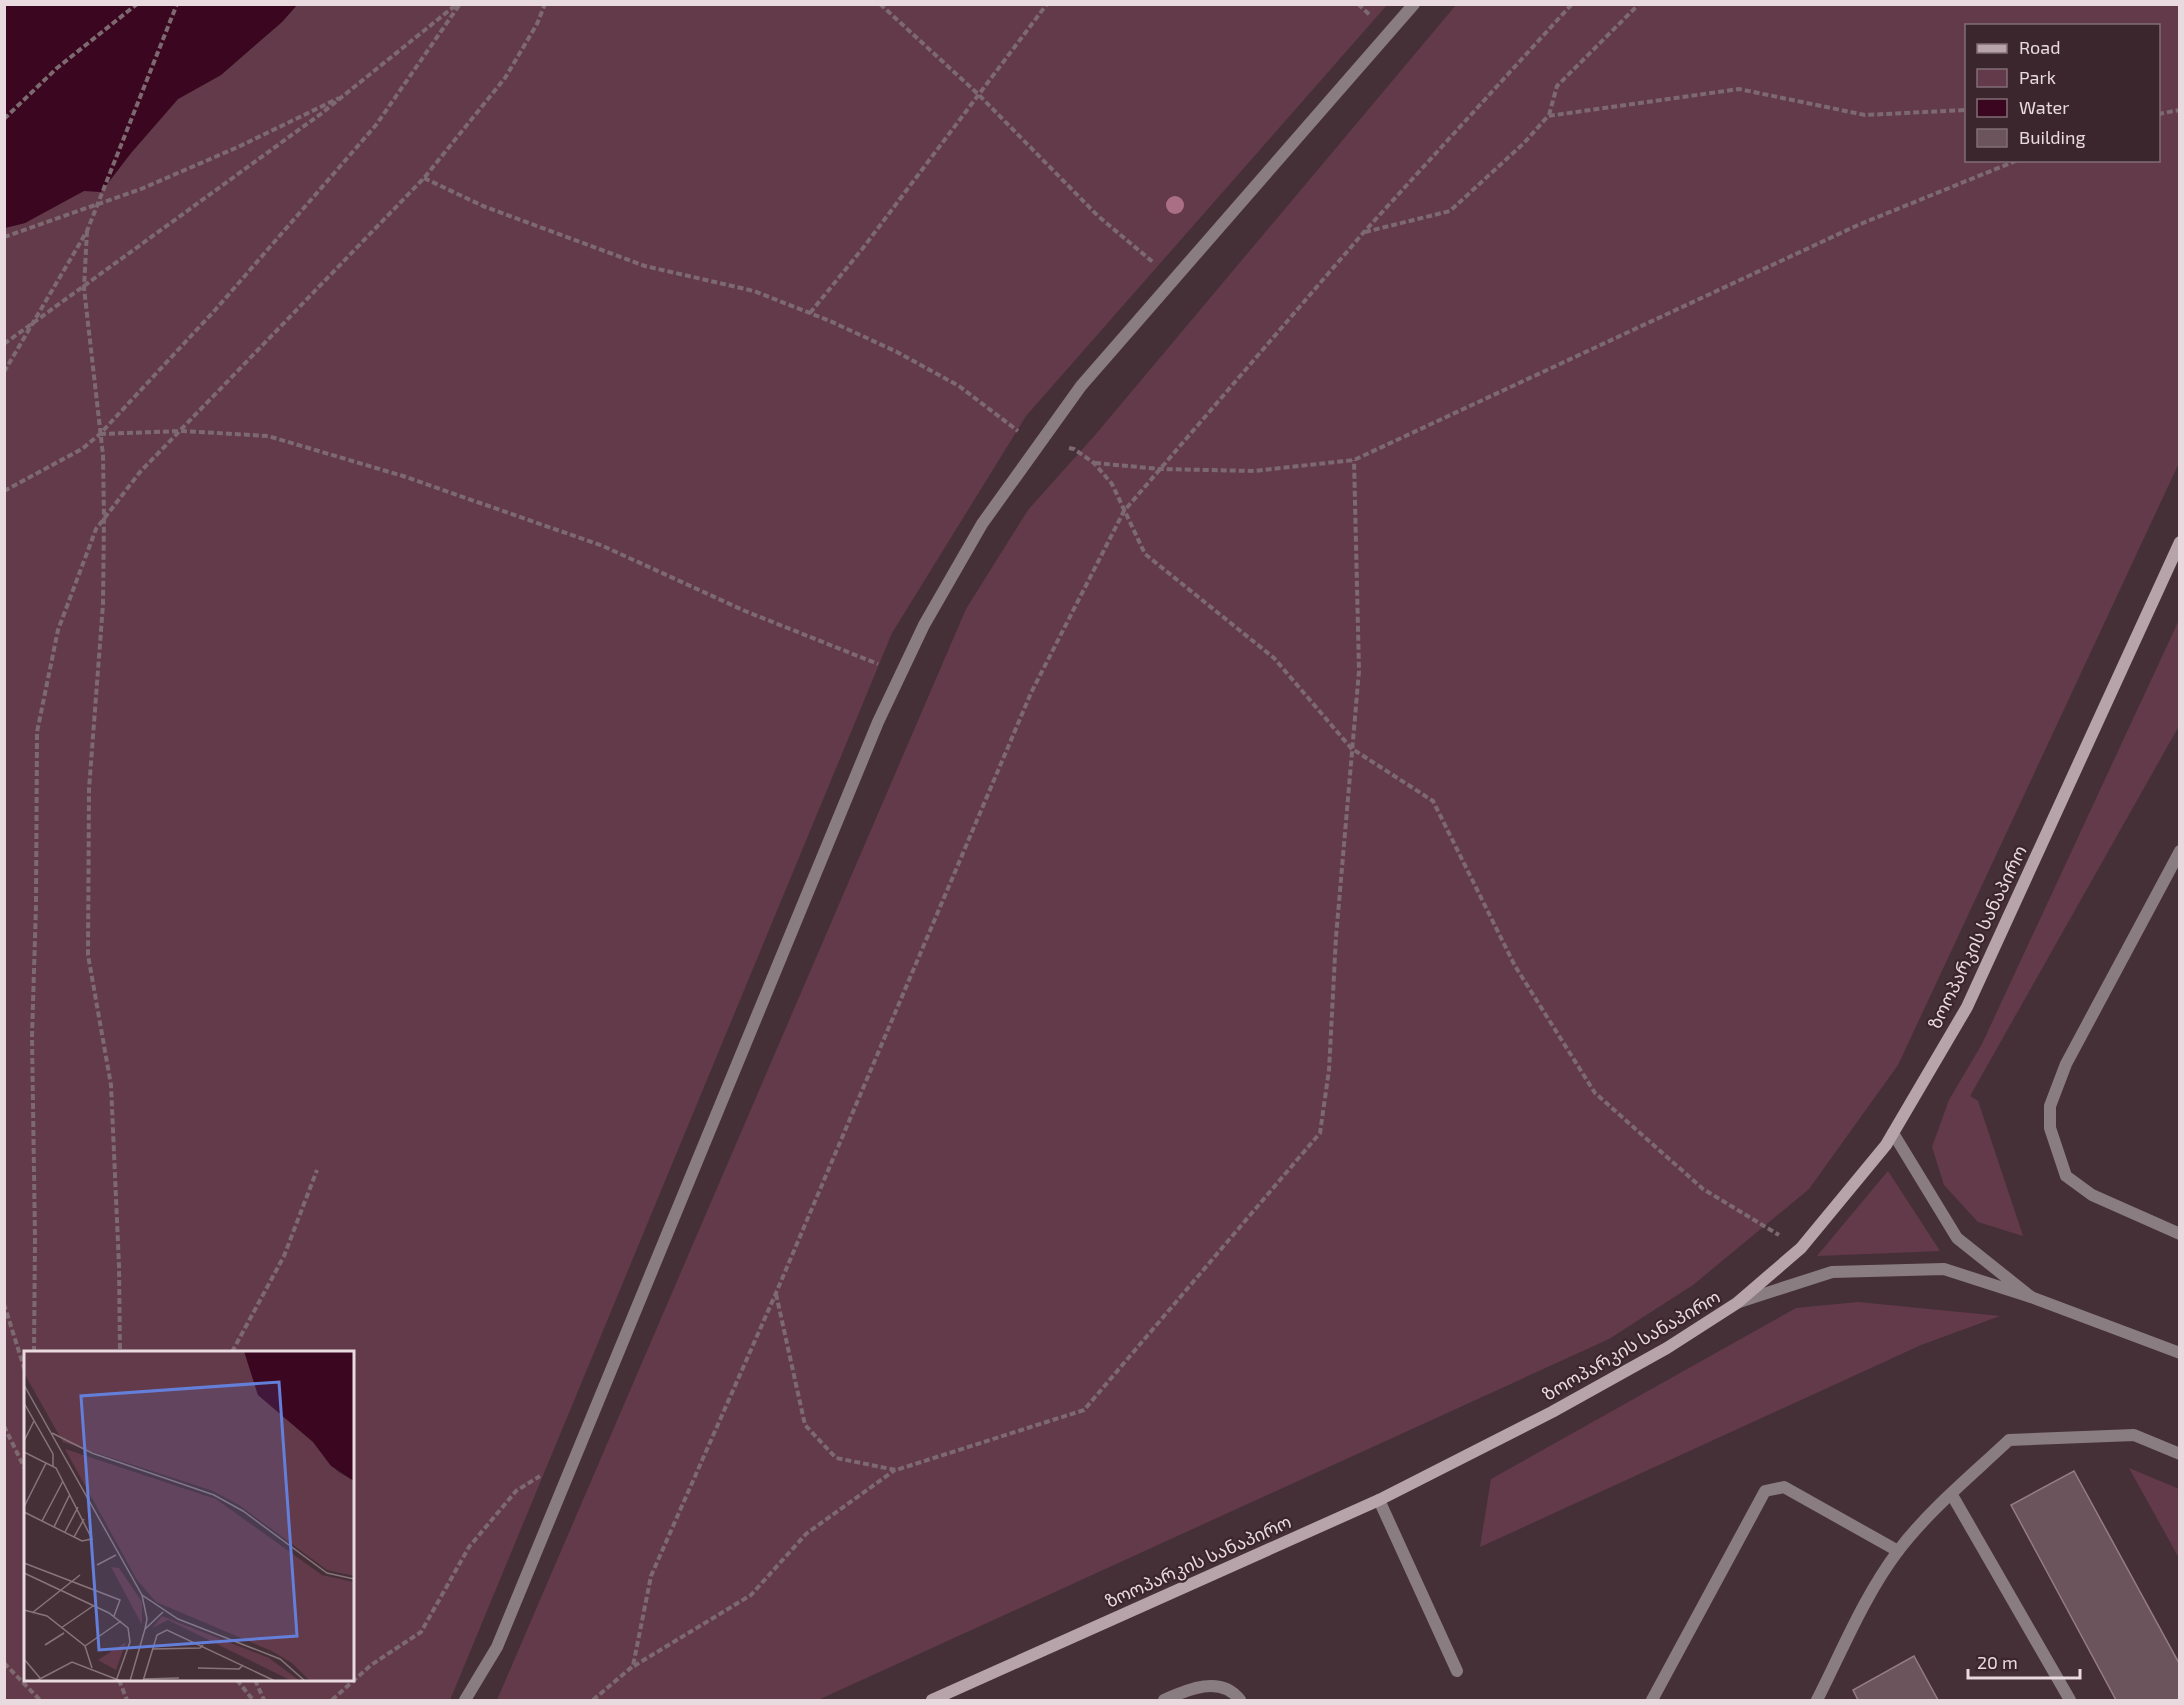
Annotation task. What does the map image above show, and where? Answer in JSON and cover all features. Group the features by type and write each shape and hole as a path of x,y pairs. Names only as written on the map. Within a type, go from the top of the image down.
{"main road":[{"name":"ზოოპარკის სანაპირო","path":"932,1701 1379,1500 1573,1401 1668,1348 1737,1303 1801,1248 1893,1132 1967,1007 2180,542"}],"street":[{"path":"465,1701 497,1647 901,673 924,625 982,524 1081,386 1414,4"},
{"path":"2180,851 2066,1064 2050,1106 2050,1128 2066,1176 2092,1195 2180,1234"},
{"path":"1893,1132 1957,1238 2031,1297"},
{"path":"1737,1303 1832,1272 1944,1269 2031,1297 2180,1353"},
{"path":"1816,1701 1872,1592 1898,1551 2009,1440 2134,1435 2180,1454"},
{"path":"1652,1701 1765,1491 1784,1487 1898,1551"},
{"path":"1952,1495 2070,1701"},
{"path":"1379,1500 1457,1671"},
{"path":"1164,1701 1184,1691 1210,1685 1233,1691 1240,1701"}],"path":[{"path":"4,119 57,68 137,4"},
{"path":"4,372 87,231 177,4"},
{"path":"4,344 84,288 345,94 458,4"},
{"path":"4,491 82,449 100,434 216,309 375,126 458,4"},
{"path":"34,1351 32,1037 36,905 37,732 58,630 96,529 140,472 424,178 505,78 545,4"},
{"path":"880,4 978,94 1098,216 1174,279"},
{"path":"810,313 863,248 1047,4"},
{"path":"633,1666 651,1576 776,1293 1032,693 1124,511 1364,232 1572,4"},
{"path":"1364,232 1450,210 1524,143 1548,116 1557,86 1640,4"},
{"path":"1548,116 1739,89 1865,116 1965,110"},
{"path":"4,237 95,206 238,147 345,94"},
{"path":"2160,113 2180,110"},
{"path":"1094,463 1160,469 1254,471 1354,459 1858,225 2013,162"},
{"path":"424,178 483,206 645,266 754,291 810,313 897,352 958,386 1038,445 1074,449 1094,463 1112,484 1145,554 1274,658 1351,748 1432,801 1515,966 1595,1093 1703,1189 1801,1248"},
{"path":"87,231 84,288 100,434 104,518 104,604 89,789 88,955 111,1085 119,1266 120,1351"},
{"path":"100,434 182,431 267,436 403,476 603,546 745,611 901,673"},
{"path":"593,1701 633,1666 751,1595 807,1534 896,1470 1084,1410 1320,1133 1329,1070 1336,937 1359,671 1354,459"},
{"path":"233,1351 284,1256 317,1170"},
{"path":"776,1293 805,1425 836,1458 896,1470"},
{"path":"4,1304 24,1368"},
{"path":"4,1426 24,1467"},
{"path":"354,1681 371,1665 421,1632 469,1547 516,1491 578,1451"},
{"path":"4,1663 40,1701"},
{"path":"119,1681 127,1701"},
{"path":"238,1681 253,1701"},
{"path":"255,1681 264,1701"},
{"path":"332,1701 354,1681"}],"green space":[{"path":"297,5 1387,5 1026,416 892,633 450,1700 5,1700 4,228 25,223 84,190 101,192 178,99 221,75 282,22"},
{"path":"1456,5 2179,5 2179,463 1898,1065 1809,1189 1693,1285 1609,1339 818,1700 497,1700 966,609 1028,510 1096,434"},
{"path":"2179,620 2179,726 1970,1096 1978,1101 2023,1236 1978,1222 1944,1185 1932,1147 1949,1100 1982,1044"},
{"path":"1888,1171 1940,1251 1817,1256"},
{"path":"1858,1302 2000,1316 1921,1345 1480,1547 1491,1479 1796,1308"},
{"path":"2129,1468 2179,1489 2179,1558"}],"water":[{"path":"4,5 297,5 282,22 221,75 178,99 101,192 84,191 25,223 5,228"}],"building":[{"path":"2074,1471 2180,1665 2180,1700 2116,1700 2011,1505"},
{"path":"1914,1656 1938,1700 1858,1700 1853,1690"}]}
